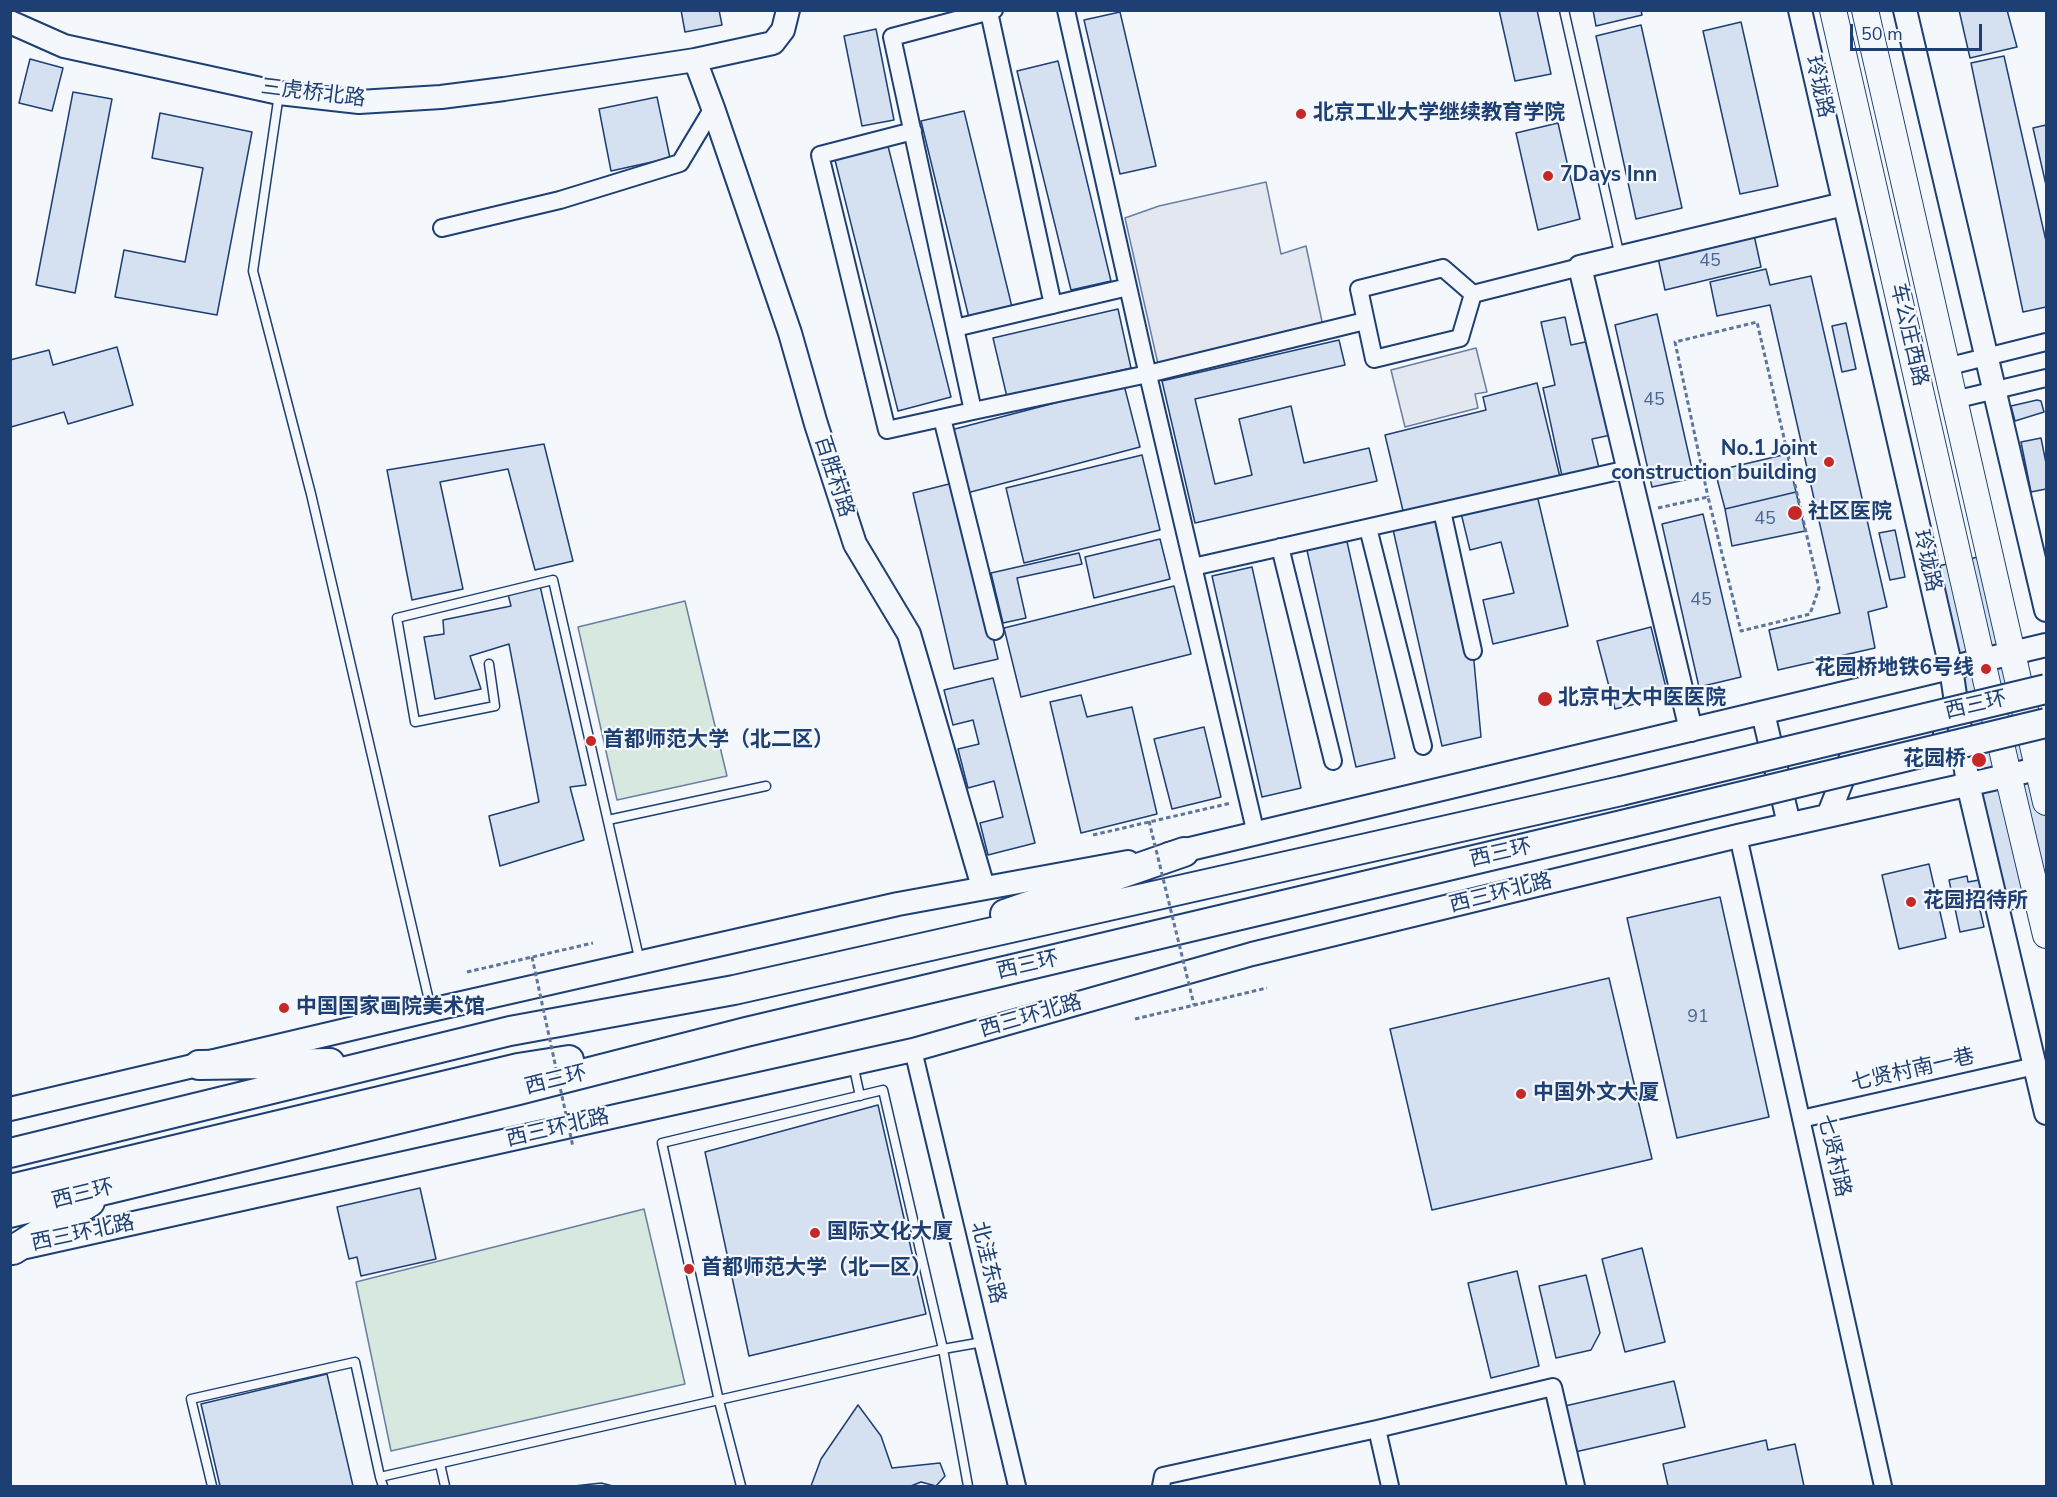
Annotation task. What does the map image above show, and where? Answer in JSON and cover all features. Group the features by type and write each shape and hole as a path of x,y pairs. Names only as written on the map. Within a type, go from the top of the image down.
{"highway":[{"name":"西三环","path":"10,1153 510,1031 734,990 1622,791 2046,689"},
{"name":"西三环","path":"10,1213 508,1093 746,1032 1630,823 2039,711"},
{"path":"878,957 1184,852"},
{"path":"10,1189 517,1062 734,990"},
{"path":"10,1172 517,1062 746,1032"},
{"path":"199,1065 380,1063"},
{"path":"12,1250 111,1188"}],"main road":[{"name":"车公庄西路","path":"1833,10 2008,776"},
{"name":"车公庄西路","path":"1865,10 2012,653 2039,711 2043,768"},
{"path":"2043,768 2046,802"},
{"path":"2008,776 2046,935"}],"street":[{"name":"三虎桥北路","path":"10,22 64,46 279,93 359,102 441,97 695,60 773,43 783,30 788,10"},
{"path":"1066,10 1148,374 1256,834"},
{"name":"玲珑路","path":"1800,10 1951,668 1968,784 2046,1113"},
{"path":"1905,10 2046,610"},
{"path":"973,411 892,37 991,11 1053,305"},
{"name":"百胜村路","path":"695,60 790,333 816,424 855,544 909,634 983,887"},
{"path":"442,228 560,200 680,164 713,108"},
{"path":"913,131 820,155 886,430 1148,374 1365,321"},
{"path":"1473,294 1844,204"},
{"path":"1580,267 1690,730"},
{"path":"1443,268 1473,294 1460,338 1374,359 1359,289 1443,268"},
{"path":"955,328 1128,287"},
{"path":"1946,367 2046,342"},
{"path":"1954,400 2046,378"},
{"path":"942,418 995,631"},
{"path":"1193,567 1628,469"},
{"path":"1442,511 1473,651"},
{"path":"1368,528 1423,746"},
{"path":"1280,547 1333,761"},
{"path":"10,1110 431,1010 898,904 1184,852 2046,645"},
{"path":"1828,816 1854,750 1994,715 2039,711"},
{"path":"1763,713 1789,824"},
{"name":"西三环北路","path":"12,1250 913,1050 1252,954 1789,824 2043,768"},
{"name":"七贤村路","path":"1738,836 1883,1486"},
{"name":"北洼东路","path":"913,1050 1017,1486"},
{"name":"七贤村南一巷","path":"1801,1119 2036,1066"},
{"path":"1161,1486 1163,1476 1553,1387 1576,1486"},
{"path":"1377,1429 1390,1486"}],"lane":[{"path":"1564,10 1620,257"},
{"path":"279,93 253,271 311,494 431,1010"},
{"path":"489,664 495,705 415,722 397,618 553,580 640,963"},
{"path":"608,820 766,786"},
{"path":"852,1064 860,1096"},
{"path":"741,1486 719,1401 663,1143 883,1090 943,1349 968,1486"},
{"path":"381,1477 943,1349 983,1342"},
{"path":"212,1486 191,1399 356,1362 383,1486"},
{"path":"440,1464 445,1486"}],"path":[{"path":"1757,322 1819,588 1810,614 1742,631 1708,497 1675,342 1757,322"},
{"path":"1639,513 1708,497"},
{"path":"1092,835 1248,799"},
{"path":"1149,821 1194,1005"},
{"path":"467,972 593,943"},
{"path":"532,957 573,1147"},
{"path":"1135,1019 1267,988"}],"shaded area":[{"path":"1266,182 1281,254 1306,246 1324,331 1158,364 1125,218 1159,206"},
{"path":"1476,348 1487,392 1475,394 1478,408 1405,427 1391,370"},
{"path":"685,601 727,776 617,800 578,627"},
{"path":"644,1209 685,1384 391,1451 356,1282"}],"building":[{"path":"681,10 719,10 722,25 685,32"},
{"path":"1499,10 1537,10 1551,74 1515,81"},
{"path":"1593,10 1641,10 1642,15 1596,26"},
{"path":"1959,10 2007,10 2017,47 1970,58"},
{"path":"1120,12 1156,166 1120,174 1084,20"},
{"path":"1741,22 1778,186 1740,194 1703,31"},
{"path":"1641,25 1682,208 1636,219 1596,36"},
{"path":"876,29 894,120 862,126 844,36"},
{"path":"2004,56 2046,241 2046,307 2023,312 1971,63"},
{"path":"30,59 63,68 52,111 19,103"},
{"path":"1058,61 1111,281 1071,290 1017,71"},
{"path":"73,92 112,99 75,293 36,285"},
{"path":"657,97 670,158 611,171 599,109"},
{"path":"964,111 1012,307 969,318 921,121"},
{"path":"160,113 252,132 217,315 115,297 124,250 185,262 203,168 152,158"},
{"name":"7Days Inn","path":"1558,123 1580,219 1538,230 1516,133"},
{"path":"2046,125 2046,185 2033,128"},
{"path":"888,146 951,397 898,411 835,160"},
{"path":"1754,235 1761,267 1665,290 1658,258"},
{"name":"No.1 Joint construction building","path":"1766,269 1770,285 1811,276 1887,607 1868,612 1875,648 1778,670 1769,630 1840,613 1770,305 1717,316 1710,282"},
{"path":"1118,309 1131,368 1007,397 993,338"},
{"path":"1657,314 1694,478 1652,487 1615,325"},
{"path":"1565,317 1571,345 1590,341 1611,435 1592,439 1599,468 1562,476 1543,388 1555,385 1541,322"},
{"path":"1846,323 1856,369 1842,372 1832,326"},
{"path":"1339,340 1345,365 1195,399 1215,484 1252,475 1239,419 1291,406 1304,463 1369,448 1377,481 1195,523 1162,381"},
{"path":"117,347 133,405 68,424 64,412 11,427 10,360 49,350 53,365"},
{"path":"1537,383 1560,477 1404,515 1385,435 1486,410 1483,397"},
{"path":"1124,385 1140,447 967,493 951,430"},
{"path":"2041,401 2044,412 2015,421 2011,406"},
{"path":"2041,438 2046,463 2046,489 2031,492 2021,442"},
{"path":"544,444 573,561 535,570 508,469 440,482 463,589 412,600 387,470"},
{"path":"1787,454 1796,492 1725,509 1715,471"},
{"path":"1142,455 1160,530 1024,563 1006,488"},
{"path":"957,482 998,659 954,669 913,493"},
{"path":"1796,492 1805,531 1732,546 1725,509"},
{"path":"1537,495 1568,626 1493,644 1483,600 1514,593 1501,542 1470,550 1461,513"},
{"path":"1442,511 1473,651 1481,737 1442,746 1392,525"},
{"path":"1703,514 1741,677 1699,687 1662,524"},
{"path":"1895,530 1905,577 1890,580 1879,533"},
{"path":"1346,537 1395,758 1356,767 1306,546"},
{"path":"1160,539 1170,579 1094,598 1085,557"},
{"path":"1079,553 1082,564 1017,578 1026,618 1003,623 991,573"},
{"name":"花园桥地铁6号线","path":"1996,553 2046,768 2046,903 2005,911 1925,569"},
{"path":"1252,567 1301,788 1262,797 1212,576"},
{"path":"540,586 586,785 570,787 584,840 500,866 489,816 539,802 509,644 470,656 481,689 435,699 424,637 444,634 443,620 511,606 508,594"},
{"path":"1174,586 1191,654 1021,697 1004,628"},
{"path":"1651,627 1668,696 1615,709 1597,641"},
{"path":"993,678 1035,843 988,855 980,823 1003,817 994,781 968,788 958,749 979,744 973,720 953,725 944,690"},
{"path":"1081,695 1087,717 1132,707 1157,814 1081,833 1050,702"},
{"path":"1204,727 1221,797 1172,809 1154,739"},
{"path":"1929,864 1946,938 1899,949 1882,875"},
{"path":"1967,876 1968,882 1979,880 1985,909 1980,910 1984,927 1960,932 1949,880"},
{"path":"1720,897 1769,1117 1677,1138 1627,918"},
{"name":"中国外文大厦","path":"1609,978 1652,1159 1432,1210 1390,1029"},
{"name":"国际文化大厦","path":"878,1105 926,1314 749,1356 705,1152"},
{"path":"420,1188 436,1259 361,1276 357,1257 349,1259 337,1207"},
{"path":"1642,1248 1665,1342 1625,1352 1602,1259"},
{"path":"1517,1271 1539,1366 1491,1378 1468,1283"},
{"path":"1586,1275 1600,1333 1591,1350 1556,1358 1539,1286"},
{"path":"327,1374 353,1486 220,1486 201,1404"},
{"path":"1674,1381 1685,1427 1575,1452 1565,1406"},
{"path":"858,1405 881,1436 892,1468 940,1463 945,1476 936,1486 921,1482 911,1486 811,1486 821,1459"},
{"path":"1766,1440 1768,1450 1795,1444 1804,1486 1668,1486 1663,1464"},
{"path":"601,1483 613,1486 574,1486"}],"place":[{"name":"北京工业大学继续教育学院","path":"1301,114"},
{"name":"7Days Inn","path":"1548,176"},
{"name":"No.1 Joint construction building","path":"1829,462"},
{"name":"社区医院","path":"1795,513"},
{"name":"花园桥地铁6号线","path":"1986,669"},
{"name":"北京中大中医医院","path":"1545,699"},
{"name":"首都师范大学（北二区）","path":"591,741"},
{"name":"花园桥","path":"1979,760"},
{"name":"花园招待所","path":"1911,902"},
{"name":"中国国家画院美术馆","path":"284,1008"},
{"name":"中国外文大厦","path":"1521,1094"},
{"name":"国际文化大厦","path":"815,1233"},
{"name":"首都师范大学（北一区）","path":"689,1269"}]}
